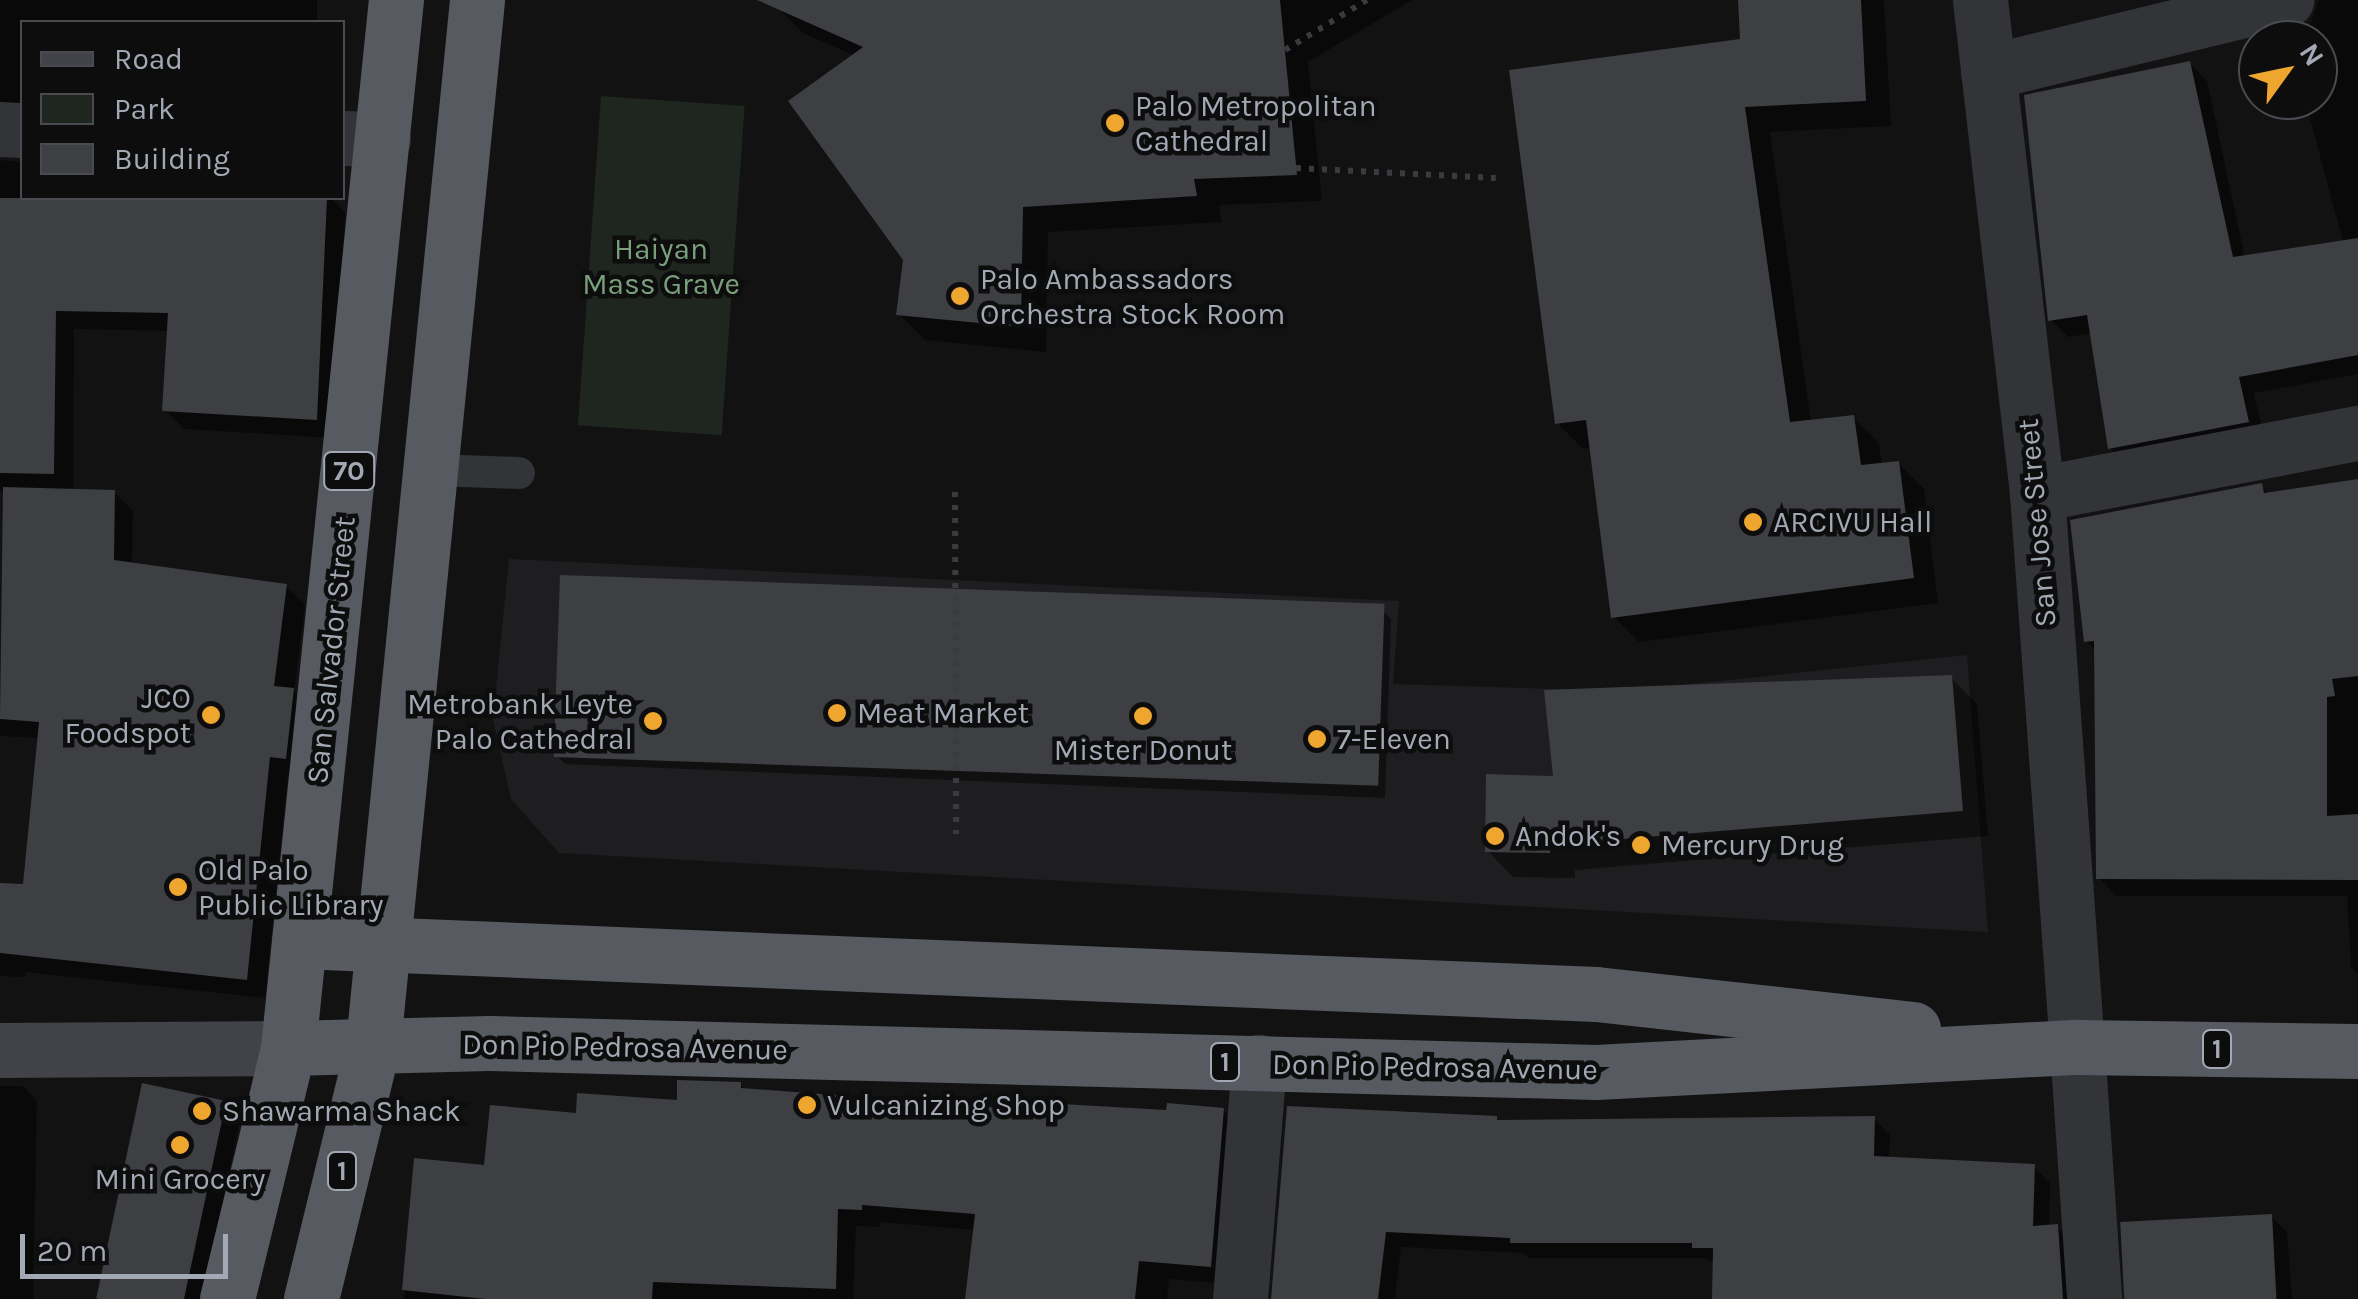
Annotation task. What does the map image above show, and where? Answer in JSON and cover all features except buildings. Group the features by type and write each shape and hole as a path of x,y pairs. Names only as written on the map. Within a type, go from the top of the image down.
{"highway":[{"name":"San Salvador Street","path":"288,1048 363,139 396,0"},
{"path":"373,1044 434,470 477,0"},
{"name":"1","path":"299,941 386,942"},
{"name":"Don Pio Pedrosa Avenue","path":"386,942 1596,994 2076,1047"},
{"name":"Don Pio Pedrosa Avenue","path":"373,1044 489,1042 1596,1072 2076,1047 2358,1051"},
{"name":"1","path":"288,1048 373,1044 311,1299"},
{"path":"226,1299 288,1048"}],"main road":[{"path":"0,1050 288,1048"}],"street":[{"name":"San Jose Street","path":"1980,0 2036,494 2094,1299"},
{"path":"1988,72 2286,0"},
{"path":"2036,494 2358,433"},
{"path":"1240,1299 1259,1062"}],"lane":[{"path":"434,470 518,473"}],"path":[{"path":"1285,50 1367,0"},
{"path":"1296,168 1496,178"},
{"path":"955,492 956,834"}],"shaded area":[{"path":"509,559 1399,601 1393,684 1624,691 1967,655 1988,932 559,853 511,799 493,719"}],"green space":[{"name":"Haiyan Mass Grave","path":"601,96 745,106 722,435 578,425"}],"place":[{"name":"Palo Metropolitan Cathedral","path":"1115,123"},
{"name":"Palo Ambassadors Orchestra Stock Room","path":"960,296"},
{"name":"ARCIVU Hall","path":"1753,522"},
{"name":"Meat Market","path":"837,713"},
{"name":"JCO Foodspot","path":"211,715"},
{"name":"Mister Donut","path":"1143,716"},
{"name":"Metrobank Leyte Palo Cathedral","path":"653,721"},
{"name":"7-Eleven","path":"1317,739"},
{"name":"Andok's","path":"1495,836"},
{"name":"Mercury Drug","path":"1641,845"},
{"name":"Old Palo Public Library","path":"178,887"},
{"name":"Vulcanizing Shop","path":"807,1105"},
{"name":"Shawarma Shack","path":"202,1111"},
{"name":"Mini Grocery","path":"180,1145"}]}
